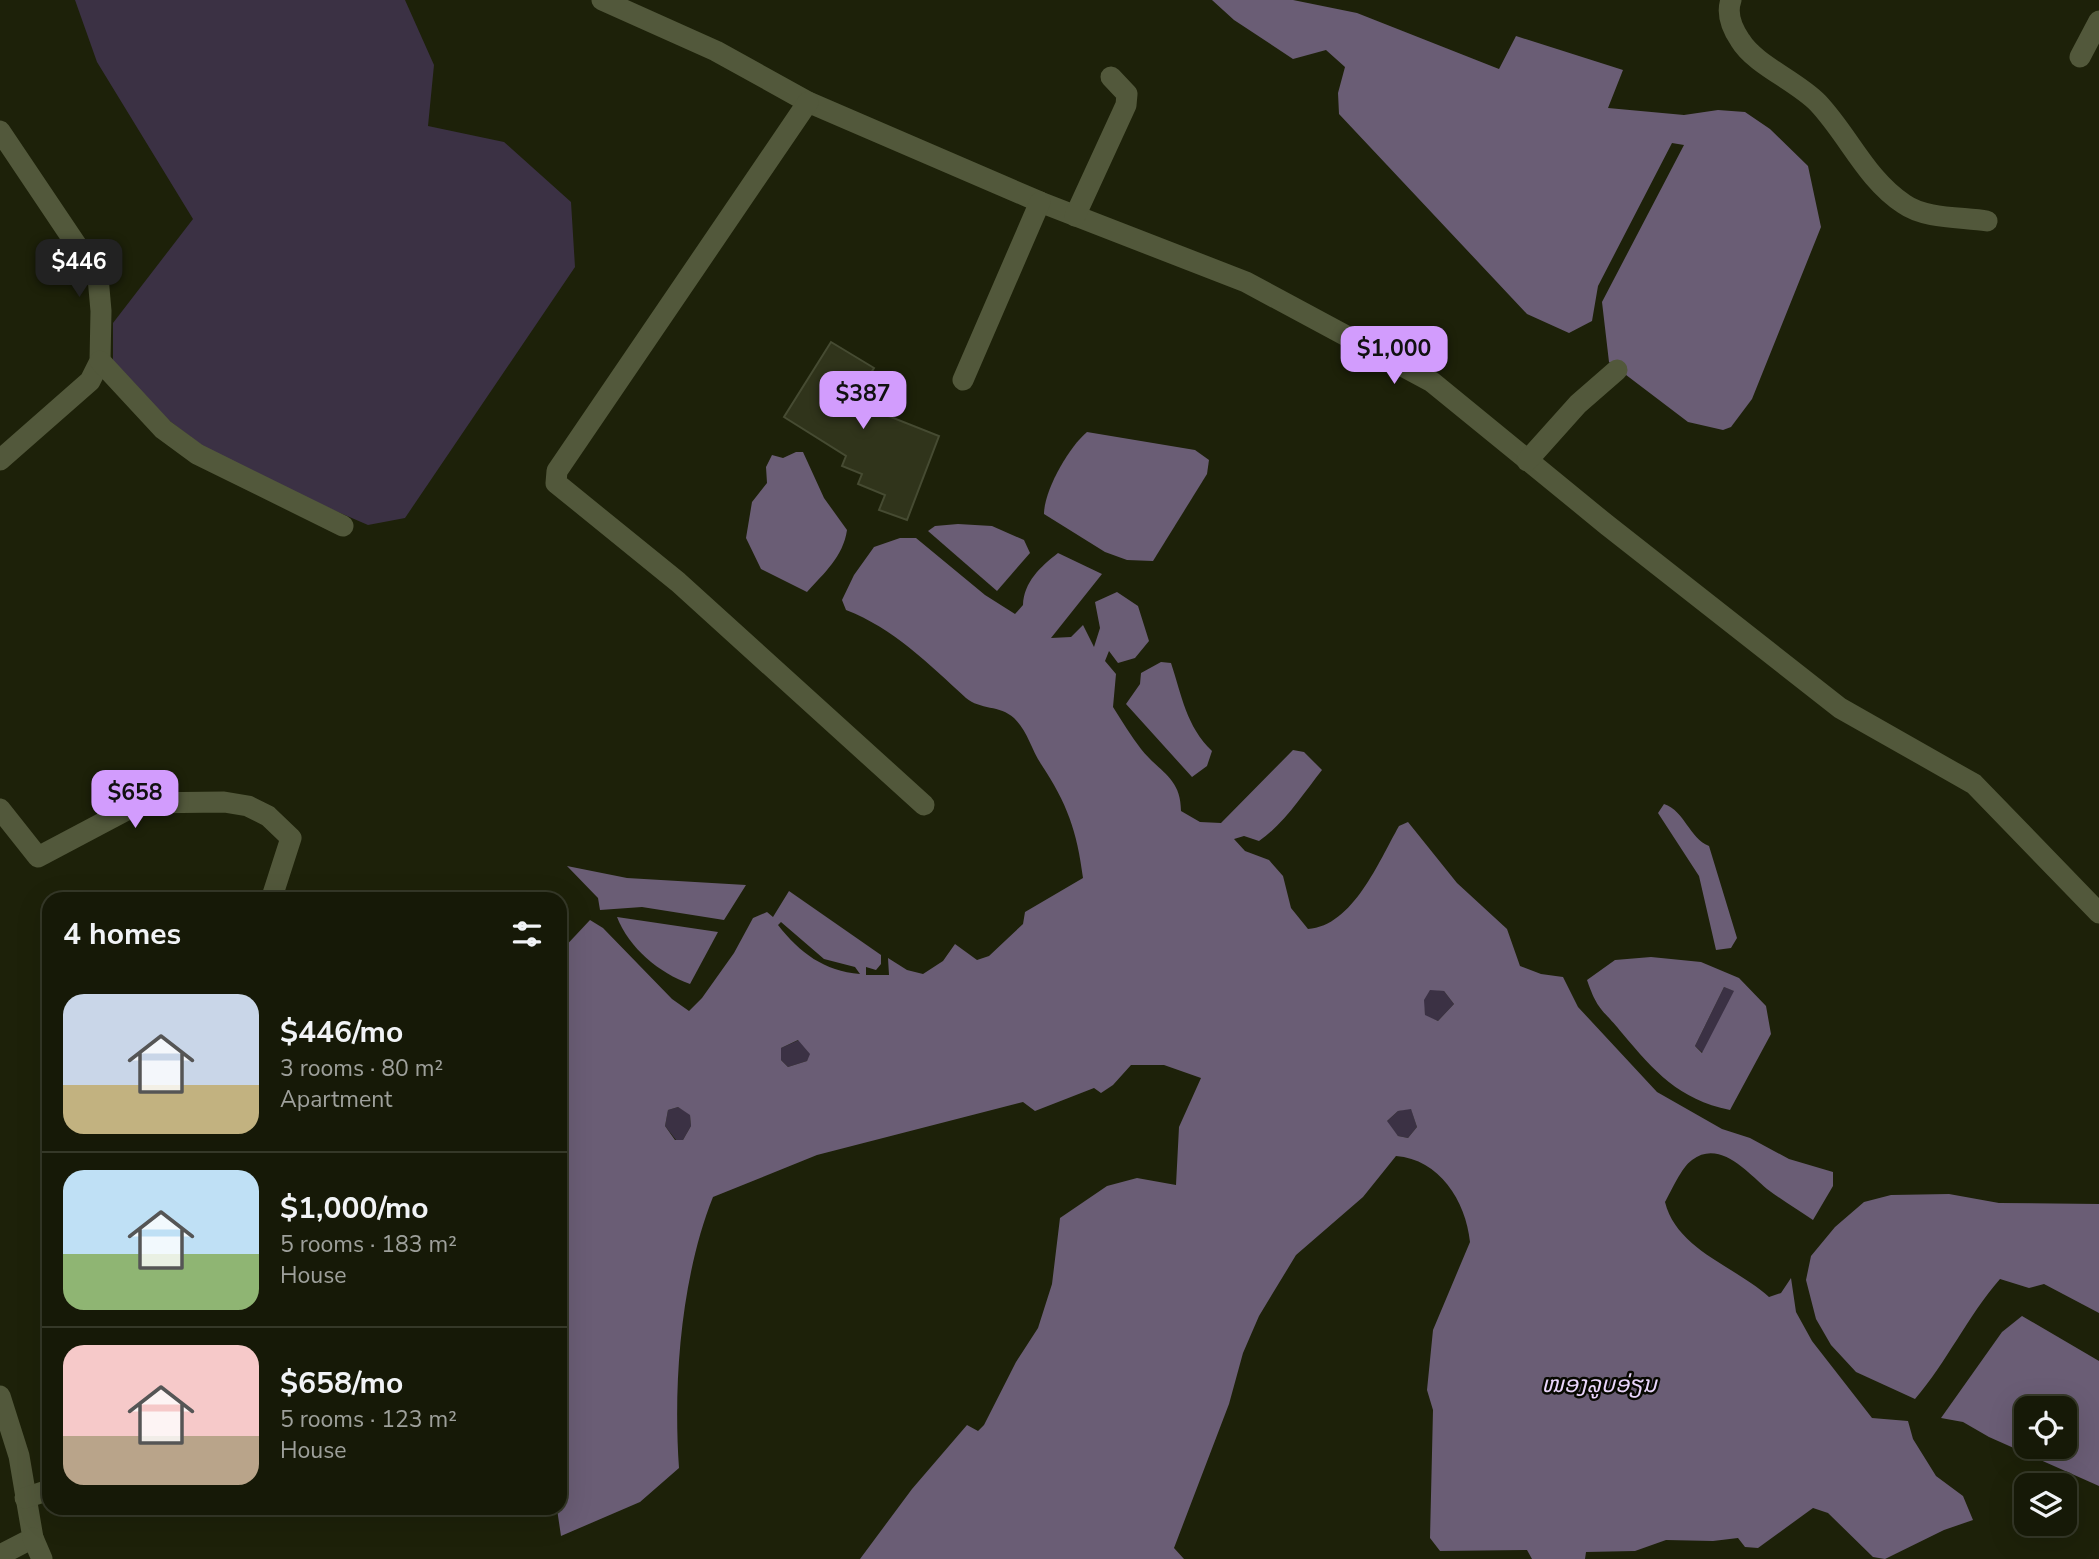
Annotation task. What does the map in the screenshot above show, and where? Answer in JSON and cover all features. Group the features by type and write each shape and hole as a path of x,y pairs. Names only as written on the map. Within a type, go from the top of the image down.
{"street":[{"path":"602,0 716,51 808,102 1040,202 1246,282 1432,382 1527,461 1840,708 1974,784 2099,913"},
{"path":"1731,0 1729,19 1740,42 1820,105 1877,182 1917,211 1987,221"},
{"path":"2080,57 2099,21"},
{"path":"1075,216 1126,106 1127,93 1111,77"},
{"path":"808,102 556,471 556,483 678,582 924,805"},
{"path":"0,131 98,277 100,361 90,381 0,460"},
{"path":"963,380 1040,202"},
{"path":"100,361 163,429 197,454 343,526"},
{"path":"1527,461 1578,404 1617,370"},
{"path":"0,809 38,857 140,803 224,802 248,806 268,816 291,838 274,892"},
{"path":"0,1396 19,1456 33,1538 42,1559"},
{"path":"25,1498 42,1492"},
{"path":"0,1555 33,1538"}],"shaded area":[{"path":"75,0 405,0 434,65 428,126 504,142 571,202 575,267 405,518 368,525 266,481 200,444 154,409 113,362 113,323 193,219 97,62"},
{"path":"1724,987 1735,991 1703,1053 1695,1046"},
{"path":"1430,989 1444,991 1454,1004 1438,1021 1425,1016 1423,1000"},
{"path":"799,1040 811,1054 807,1061 788,1067 781,1060 781,1048"},
{"path":"678,1107 690,1114 691,1126 683,1140 676,1140 665,1126 668,1110"},
{"path":"1411,1108 1417,1127 1408,1138 1398,1136 1386,1122 1398,1111"}],"water":[{"path":"1212,0 1293,0 1357,13 1499,69 1516,36 1623,70 1608,108 1684,115 1718,110 1745,112 1770,129 1808,166 1821,227 1752,399 1731,427 1723,430 1688,422 1609,362 1602,302 1684,145 1672,143 1598,286 1592,321 1569,333 1527,314 1339,114 1338,93 1345,67 1326,50 1293,59 1234,20"},
{"path":"1087,432 1195,450 1209,460 1207,474 1153,561 1127,560 1105,552 1044,514 1053,481 1073,448"},
{"path":"803,452 824,498 847,530 837,556 807,592 761,569 746,538 752,502 767,483 766,467 772,455 783,458"},
{"path":"935,526 992,526 1024,540 1030,553 997,591 928,531"},
{"name":"ໜອງລູບອ່ຽນ","path":"900,538 916,538 985,595 1015,614 1023,605 1026,589 1034,576 1058,553 1102,574 1051,638 1071,637 1083,625 1094,647 1100,628 1095,602 1117,592 1138,606 1149,641 1135,658 1118,663 1109,651 1105,661 1116,674 1113,707 1141,749 1173,783 1181,811 1200,822 1221,823 1293,750 1304,752 1322,770 1293,808 1268,834 1259,841 1244,836 1234,839 1245,851 1269,860 1283,876 1291,908 1308,929 1324,925 1338,917 1351,904 1363,890 1399,826 1408,822 1457,883 1507,929 1520,966 1541,974 1563,977 1578,1007 1657,1092 1722,1129 1750,1138 1789,1159 1833,1172 1833,1186 1813,1220 1767,1189 1742,1167 1713,1153 1702,1155 1688,1164 1665,1202 1672,1219 1694,1245 1769,1297 1781,1293 1791,1278 1796,1312 1812,1341 1872,1418 1908,1421 1913,1439 1936,1476 1963,1496 1973,1520 1944,1530 1885,1559 1873,1557 1828,1513 1813,1508 1758,1548 1745,1547 1738,1538 1713,1541 1666,1540 1635,1551 1586,1552 1585,1559 1532,1559 1527,1550 1440,1551 1430,1538 1433,1410 1427,1390 1433,1330 1470,1242 1463,1212 1448,1185 1425,1165 1396,1156 1363,1197 1296,1255 1259,1316 1243,1353 1229,1404 1174,1548 1184,1559 860,1559 912,1489 967,1425 978,1431 984,1425 1016,1362 1038,1328 1052,1284 1060,1218 1107,1186 1137,1178 1176,1185 1179,1127 1201,1078 1164,1065 1131,1065 1113,1085 1101,1093 1094,1088 1035,1111 1023,1102 817,1155 713,1197 693,1261 682,1331 677,1401 679,1468 640,1502 561,1536 558,1515 567,1515 567,945 590,920 603,928 672,999 689,1011 702,998 734,953 753,918 767,912 773,917 789,891 881,955 881,964 876,970 866,967 866,975 889,975 888,958 907,970 923,974 943,961 955,944 977,960 989,956 1023,924 1025,912 1083,878 1078,846 1064,805 1019,723 1003,711 972,702 895,637 846,610 842,600 854,575 874,547","holes":["781,922 824,959 855,967 860,974 835,969 814,959 795,944 778,925","1430,990 1444,991 1454,1004 1438,1021 1425,1015 1424,1000","798,1040 810,1054 807,1061 788,1067 781,1060 781,1048","678,1107 690,1115 691,1126 683,1140 675,1140 665,1126 668,1110","1411,1109 1417,1127 1408,1138 1398,1136 1387,1121 1398,1111"]},
{"path":"1161,662 1171,663 1191,721 1212,751 1207,766 1192,777 1126,704 1140,684 1141,673"},
{"path":"1664,804 1677,812 1696,837 1709,846 1737,938 1731,948 1716,950 1699,876 1658,813"},
{"path":"567,866 627,878 746,885 724,920 642,907 600,910 598,898"},
{"path":"617,917 718,932 690,984 667,973 646,958 629,939"},
{"path":"1651,957 1701,962 1739,978 1766,1006 1771,1034 1730,1110 1696,1099 1669,1082 1645,1060 1601,1009 1587,980 1615,960","holes":["1724,987 1734,991 1702,1053 1695,1046"]},
{"path":"1949,1194 1999,1203 2099,1204 2099,1313 2044,1284 2029,1288 2000,1279 1915,1399 1856,1372 1831,1345 1816,1319 1806,1280 1811,1256 1835,1227 1864,1202 1891,1195"},
{"path":"2022,1316 2099,1361 2099,1486 2077,1476 2077,1473 2070,1473 2038,1459 2077,1459 2077,1396 2014,1396 2014,1448 1963,1422 1941,1418 2002,1332"}],"building":[{"path":"831,342 874,368 853,402 939,436 907,520 879,510 885,495 858,484 862,474 842,466 846,456 784,417"}]}
